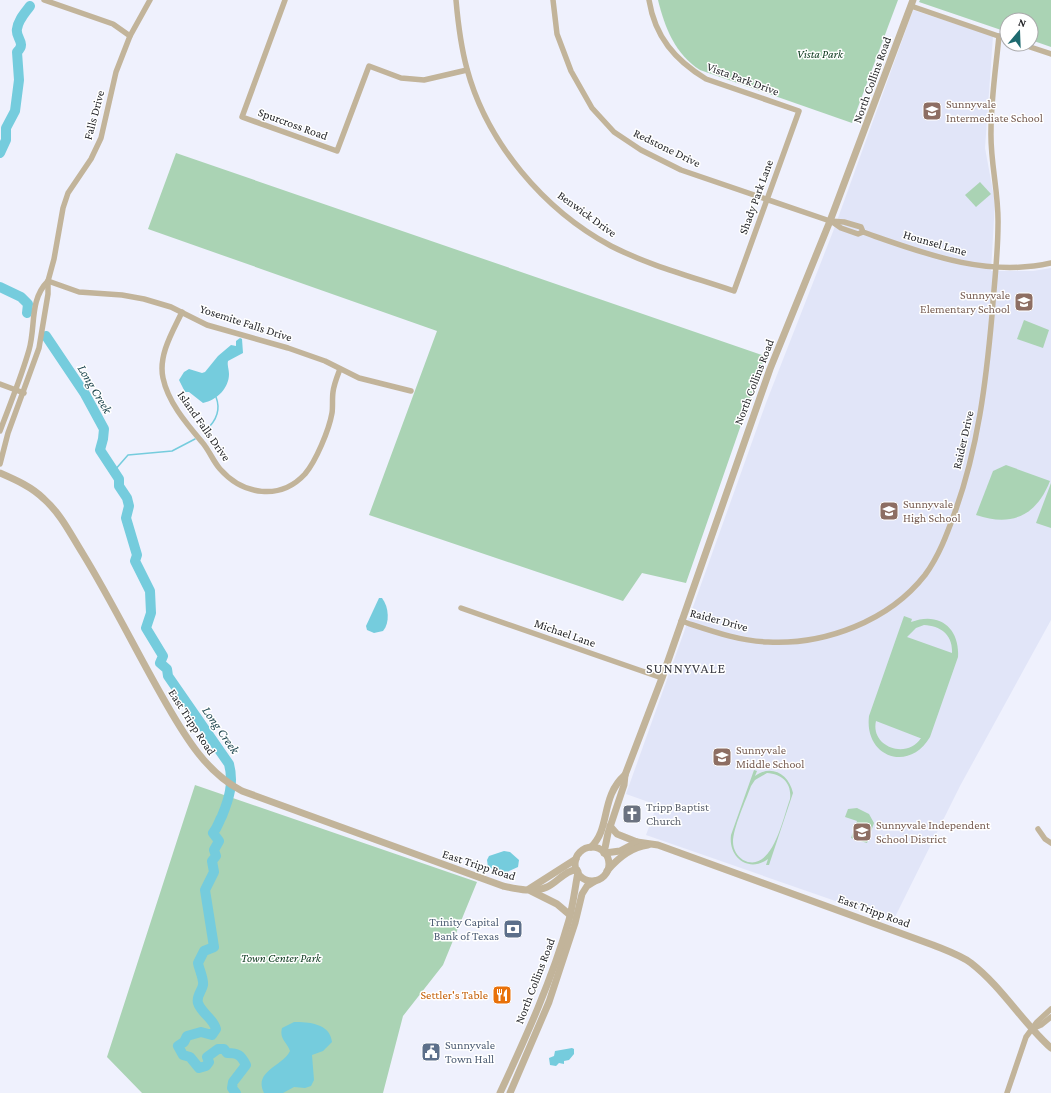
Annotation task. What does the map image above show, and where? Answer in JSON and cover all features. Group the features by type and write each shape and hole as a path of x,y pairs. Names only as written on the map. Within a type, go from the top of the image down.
{"street":[{"path":"44,0 113,24 130,36"},
{"name":"Falls Drive","path":"0,464 8,433 24,393 39,348 48,294 48,281 54,260 63,208 68,193 91,159 101,138 116,72 130,36 150,0"},
{"name":"Spurcross Road","path":"285,0 242,117 337,151 369,66 401,78 424,80 467,70"},
{"name":"Benwick Drive","path":"456,0 460,38 467,70 483,110 500,142 534,186 562,212 594,235 628,254 734,291"},
{"name":"Redstone Drive","path":"553,0 557,34 571,71 592,108 614,132 641,150 681,170 830,221"},
{"name":"Vista Park Drive","path":"649,0 657,30 662,39 670,50 687,66 706,78 800,111"},
{"path":"912,3 999,36"},
{"name":"North Collins Road","path":"605,853 610,826 624,785 625,775 662,678 770,368 830,221 912,3"},
{"name":"Raider Drive","path":"681,621 727,636 769,642 814,639 858,626 880,614 899,600 925,575 944,542 959,502 981,415 996,267 999,202 990,131 999,36"},
{"path":"1039,50 1051,54"},
{"name":"Shady Park Lane","path":"734,291 800,111"},
{"name":"Hounsel Lane","path":"830,221 842,228 858,234 863,232 934,256 958,262 996,267 1037,266 1051,263"},
{"name":"Falls Drive","path":"0,431 31,343 35,304 40,289 48,281"},
{"name":"Yosemite Falls Drive","path":"48,281 79,292 122,295 144,299 171,307 207,324 288,348 325,361 359,378 411,391"},
{"name":"Island Falls Drive","path":"182,312 166,348 162,377 170,398 212,454 220,469 245,489 269,492 287,489 304,474 312,464 332,414 333,393 340,369"},
{"path":"0,384 24,393"},
{"name":"East Tripp Road","path":"0,473 20,481 44,499 61,518 97,577 178,726 206,763 220,777 238,789 503,886 529,890 542,889 548,887 568,872 577,871"},
{"name":"Michael Lane","path":"461,608 662,678"},
{"name":"North Collins Road","path":"591,847 601,833 608,799 614,786 625,775"},
{"name":"East Tripp Road","path":"610,826 616,834 638,842 658,845 886,927 958,956 971,963 997,988 1032,1029 1051,1048"},
{"path":"1038,829 1045,839 1051,843"},
{"path":"605,853 620,850 638,842"},
{"name":"East Tripp Road","path":"607,872 617,861 631,851 645,845 658,845"},
{"path":"591,847 600,849 605,853 609,862 607,872 600,879 585,879 577,871 576,858 582,851 591,847"},
{"name":"East Tripp Road","path":"529,890 576,858"},
{"name":"North Collins Road","path":"510,1093 543,1016 570,915 577,871"},
{"name":"North Collins Road","path":"500,1093 557,967 575,923 582,894 587,886 595,880"},
{"path":"529,890 557,904 570,915"},
{"path":"1007,1093 1026,1037 1051,1009"},
{"path":"535,1013 543,1016"},
{"path":"1032,1029 1041,1025 1051,1017"}],"shaded area":[{"name":"Sunnyvale High School","path":"913,10 993,36 985,148 995,202 991,271 1033,271 1051,268 1051,620 960,786 893,921 646,835 657,805 626,794 766,403 834,229"}],"green space":[{"name":"Vista Park","path":"658,0 898,0 852,123 700,70 691,64 672,40"},
{"path":"920,0 1051,0 1051,47 1039,43 1039,12 999,12 999,29 919,2"},
{"path":"176,153 765,356 686,583 642,573 623,601 369,515 437,331 148,229"},
{"path":"980,182 991,194 976,207 965,195"},
{"path":"1024,320 1049,330 1043,348 1017,339"},
{"path":"1006,465 1050,481 1038,503 1021,516 1012,519 1001,520 976,515 993,471"},
{"path":"1051,483 1051,528 1036,523"},
{"path":"904,616 912,619 911,622 921,619 930,619 946,624 955,638 958,647 958,657 930,737 921,748 911,755 900,757 890,755 881,750 873,742 869,730 869,716","holes":["924,625 936,627 945,633 950,641 952,653 907,637 916,628","876,721 920,738 921,738 915,745 907,748 891,748 884,744 879,738 876,730"]},
{"path":"754,770 757,771 755,776 767,771 773,771 783,776 791,786 793,793 769,865 766,865 768,859 761,863 754,864 747,864 741,861 733,850 731,835","holes":["767,773 782,778 788,784 790,789 790,799 780,831 769,852 762,859 753,862 743,860 736,852 733,845 737,822 751,786 755,780"]},
{"name":"Town Center Park","path":"195,785 477,882 443,965 403,1016 383,1093 142,1093 107,1057"},
{"path":"857,808 869,814 874,823 867,843 851,838 857,821 845,817 848,809"}],"water":[{"path":"240,338 242,339 243,353 228,361 229,374 227,384 221,393 213,399 203,403 189,392 185,392 179,380 184,372 189,369 202,373 205,372 218,356 231,345 236,346 236,341"},
{"path":"379,598 382,598 386,606 388,619 383,631 374,633 367,630 366,626"},
{"path":"504,851 510,852 519,860 518,867 505,873 488,867 487,860 489,856"},
{"path":"294,1022 312,1023 323,1027 330,1036 332,1042 323,1051 312,1055 314,1080 311,1086 305,1088 294,1087 283,1093 264,1093 262,1079 270,1069 281,1061 290,1051 282,1038 282,1028"},
{"path":"572,1048 574,1049 574,1054 569,1060 564,1061 564,1064 559,1063 556,1066 550,1065 549,1058 554,1056 555,1051"}],"waterway":[{"name":"Long Creek","path":"0,153 6,140 6,128 15,111 19,80 17,52 21,46 17,32 18,26 22,17 30,6"},
{"name":"Long Creek","path":"0,287 21,297 28,304 27,313"},
{"name":"Long Creek","path":"46,336 85,394 104,429 100,450 119,479 119,486 127,498 129,506 126,518 137,555 135,561 150,591 151,613 146,628 163,656 160,663 167,669 168,676 229,764 231,778 230,791 222,816 213,833 219,841 214,850 216,856 212,861 214,872 205,890 214,947 204,951 198,963 203,983 198,998 198,1003 215,1025 216,1029 212,1035 201,1032 187,1036 184,1042 178,1046 183,1055 190,1057 199,1068 206,1066 209,1062 207,1057 218,1049 224,1049 227,1053 234,1053 241,1057 246,1065 233,1082 232,1088 236,1093"},
{"path":"206,430 217,415 218,406 216,397"},
{"path":"114,471 128,455 172,451 195,439"}],"place":[{"name":"Sunnyvale Intermediate School","path":"932,111"},
{"name":"Sunnyvale Elementary School","path":"1024,302"},
{"name":"Sunnyvale High School","path":"889,511"},
{"name":"Sunnyvale Middle School","path":"722,757"},
{"name":"Tripp Baptist Church","path":"632,814"},
{"name":"Sunnyvale Independent School District","path":"862,832"},
{"name":"Trinity Capital Bank of Texas","path":"513,929"},
{"name":"Settler's Table","path":"502,995"},
{"name":"Sunnyvale Town Hall","path":"431,1052"}],"district":[{"name":"SUNNYVALE","path":"686,668"}]}
